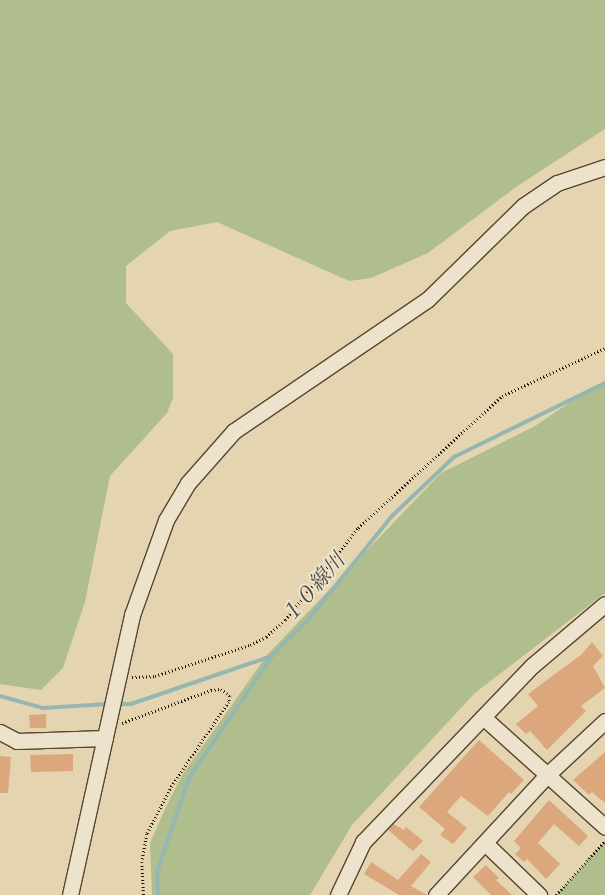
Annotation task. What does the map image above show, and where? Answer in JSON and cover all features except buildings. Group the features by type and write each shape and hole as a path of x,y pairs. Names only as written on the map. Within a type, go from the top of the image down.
{"street":[{"path":"70,895 116,682 149,561 166,520 188,483 234,432 266,408 375,338 427,300 523,206 557,183 605,166"},
{"path":"338,895 363,842 532,665 584,619 605,604"},
{"path":"482,717 605,828"},
{"path":"436,895 486,844 547,775 605,722"},
{"path":"0,732 17,741 107,727"},
{"path":"486,844 539,895"}],"path":[{"path":"116,682 155,676 250,645 285,620 358,528 502,396 605,348"},
{"path":"107,727 211,690 221,689 230,696 229,702 172,786 147,834 142,862 144,895"},
{"path":"556,895 605,841"}],"green space":[{"path":"0,0 605,0 605,129 516,187 428,253 371,278 349,281 217,222 170,231 126,266 126,303 173,354 173,398 167,413 110,476 85,602 63,668 41,690 0,684"},
{"path":"605,383 605,593 475,693 352,825 310,895 152,895 150,843 165,809 181,777 267,655 441,473 535,426 576,398"},
{"path":"605,841 605,895 556,895"}],"waterway":[{"name":"１０線川","path":"115,704 131,704 272,656 311,616 392,516 454,457 605,383"},
{"path":"158,895 157,872 189,778 271,658"},
{"name":"１０線川","path":"0,696 43,708 108,704"}]}
